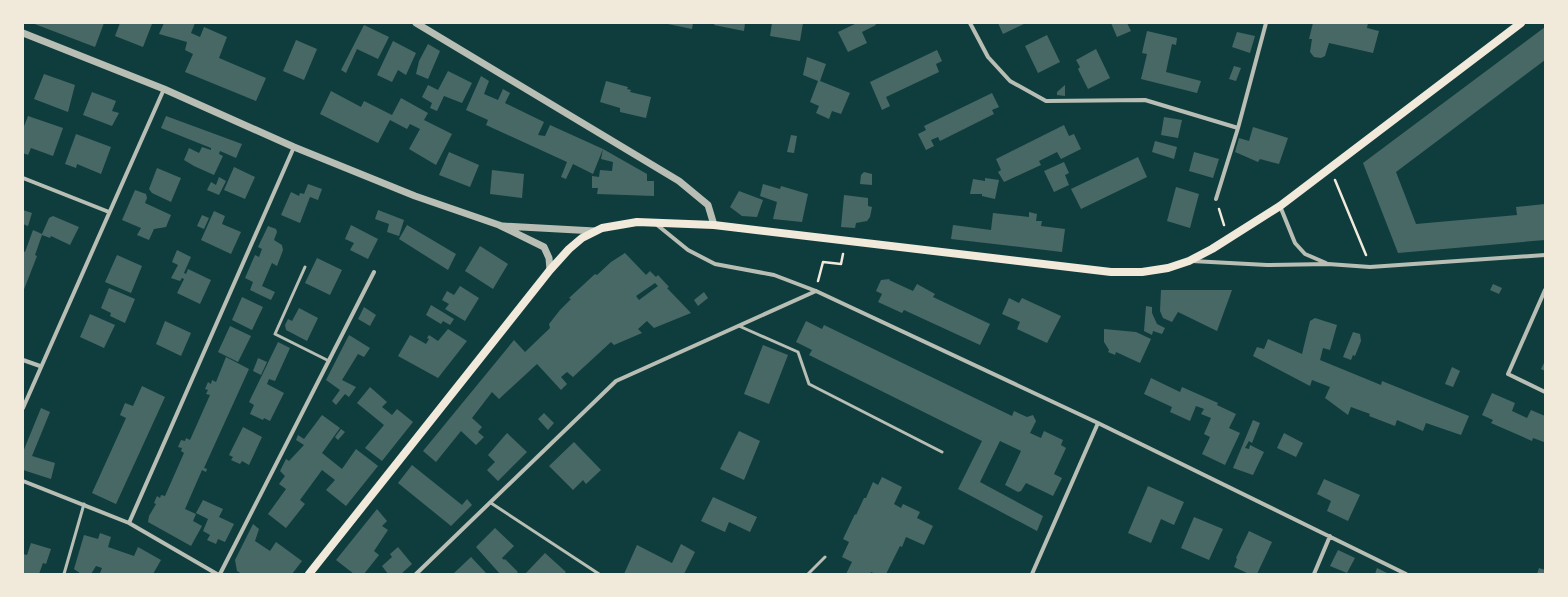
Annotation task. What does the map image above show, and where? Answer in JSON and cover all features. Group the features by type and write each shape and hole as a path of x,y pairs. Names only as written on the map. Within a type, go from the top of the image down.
{"main road":[{"path":"309,574 550,270 569,249 582,238 595,231 616,224 655,222 714,225 844,242 1110,272 1142,272 1168,268 1189,261 1228,239 1280,206 1521,23"}],"street":[{"path":"416,23 679,181 708,205 714,225"},
{"path":"970,23 988,57 1010,81 1046,101 1145,100 1238,128"},
{"path":"1216,199 1238,128 1266,23"},
{"path":"23,33 164,88 294,147 415,196 499,225 544,247 549,258 550,270"},
{"path":"23,408 40,366 164,88"},
{"path":"128,523 294,147"},
{"path":"23,178 109,212"},
{"path":"1280,206 1295,243 1305,254 1328,264"},
{"path":"655,222 688,250 715,264 774,275 816,291 1098,423 1406,574"},
{"path":"499,225 595,231"},
{"path":"1189,261 1267,265 1328,264 1370,267 1545,255"},
{"path":"220,574 374,272"},
{"path":"1545,290 1508,374 1545,392"},
{"path":"416,574 616,381 816,291"},
{"path":"23,360 40,366"},
{"path":"1032,574 1098,423"},
{"path":"23,481 84,504 128,523 217,574"},
{"path":"1314,574 1330,536"}],"lane":[{"path":"305,267 276,334 329,361"},
{"path":"739,326 798,352 809,384 942,452"},
{"path":"491,503 599,574"},
{"path":"64,574 84,504"},
{"path":"808,574 825,557"}],"path":[{"path":"1330,167 1366,255"},
{"path":"1216,199 1228,239"},
{"path":"816,291 823,262 841,264 844,242"}],"building":[{"path":"32,23 104,23 95,47"},
{"path":"120,23 152,24 143,47 115,36"},
{"path":"164,23 195,23 191,33 200,37 204,27 227,37 219,58 266,78 256,101 185,72 193,54 185,50 187,42 159,34"},
{"path":"663,23 693,23 692,29"},
{"path":"715,23 745,23 744,31 714,25"},
{"path":"772,23 803,23 800,41 770,36"},
{"path":"857,23 875,23 876,25 862,32 867,43 848,52 838,32"},
{"path":"998,23 1026,23 1003,34"},
{"path":"1111,23 1127,23 1131,31 1117,37"},
{"path":"1313,23 1368,23 1367,28 1379,31 1373,53 1329,43 1325,56 1321,58 1314,57 1310,52 1312,39 1309,39"},
{"path":"364,25 389,37 378,59 357,49 346,73 341,70"},
{"path":"1545,27 1545,60 1396,172 1416,224 1517,215 1516,207 1545,204 1545,240 1398,253 1363,163"},
{"path":"1147,31 1177,38 1176,45 1172,44 1166,72 1201,81 1197,93 1141,79 1147,54 1142,53"},
{"path":"1237,32 1255,36 1250,53 1232,47"},
{"path":"1047,35 1060,62 1038,73 1025,46"},
{"path":"296,40 317,49 304,80 283,71"},
{"path":"393,41 416,53 406,75 398,70 392,82 377,75"},
{"path":"428,44 440,51 428,79 416,74 419,61"},
{"path":"1096,49 1110,78 1088,89 1078,69 1080,67 1076,60"},
{"path":"937,50 942,61 936,64 939,72 886,97 890,106 882,110 870,82"},
{"path":"807,57 826,64 820,81 850,93 841,114 832,111 829,119 816,113 819,106 810,102 818,81 803,75"},
{"path":"1234,66 1241,68 1236,81 1229,79"},
{"path":"448,71 472,83 462,103 444,96 437,111 430,108 432,103 422,97 428,85 438,90"},
{"path":"44,74 75,85 68,112 34,99"},
{"path":"481,76 489,81 484,94 498,100 503,89 510,93 505,103 544,122 538,135 545,136 550,125 603,149 593,174 573,164 566,179 561,177 567,162 486,125 488,120 466,110"},
{"path":"606,81 628,87 627,89 631,90 630,92 651,97 646,118 620,112 620,108 600,102"},
{"path":"1065,85 1065,96 1057,95 1057,92"},
{"path":"331,91 361,107 364,101 392,115 401,98 428,113 424,120 452,134 436,165 409,149 420,129 410,124 407,129 390,120 378,143 320,114"},
{"path":"92,92 116,101 112,111 119,113 112,126 83,115"},
{"path":"992,93 999,107 992,110 994,114 940,141 938,137 931,140 934,146 926,150 918,134 926,130 924,126"},
{"path":"28,116 63,128 53,156 31,148 28,155 23,153 23,129"},
{"path":"166,116 242,144 236,158 220,151 219,154 223,156 214,175 184,160 189,148 199,153 202,147 211,150 211,148 161,128"},
{"path":"1164,117 1182,120 1178,138 1161,135"},
{"path":"1064,125 1069,136 1074,134 1081,149 1061,159 1057,152 1039,161 1041,165 1004,182 998,172 1001,170 996,159"},
{"path":"1253,127 1288,138 1279,164 1260,159 1258,162 1235,152 1239,138 1249,141"},
{"path":"76,134 111,147 101,174 77,164 76,168 65,164"},
{"path":"791,135 797,136 794,153 787,152"},
{"path":"1155,141 1177,147 1174,159 1152,152"},
{"path":"603,149 647,174 647,181 654,181 654,196 597,194 598,188 592,188 592,176 599,177 600,170 612,171 613,162 601,159"},
{"path":"449,152 479,165 470,187 439,175"},
{"path":"1194,152 1219,159 1213,178 1189,171"},
{"path":"1138,157 1147,177 1081,209 1071,189"},
{"path":"1064,162 1069,173 1065,175 1069,185 1054,192 1044,171"},
{"path":"234,167 255,177 245,199 224,190"},
{"path":"157,168 181,178 171,202 152,193 149,189"},
{"path":"492,170 524,174 522,198 490,194"},
{"path":"864,172 872,174 872,185 860,184 861,175"},
{"path":"219,177 226,181 219,195 207,190 211,182 216,185"},
{"path":"985,178 999,180 995,199 982,196 982,194 970,194 973,179 985,181"},
{"path":"308,184 322,189 318,200 310,197 300,223 281,215 291,192 299,196 300,193 304,194"},
{"path":"763,184 780,189 781,186 808,194 802,222 773,219 777,202 760,196"},
{"path":"1176,187 1199,194 1190,228 1167,221"},
{"path":"135,190 146,194 147,198 145,203 171,215 166,227 154,229 149,240 137,235 141,228 122,220"},
{"path":"739,191 763,200 757,217 742,216 730,207"},
{"path":"844,195 868,198 868,206 872,207 870,217 867,221 856,223 855,228 841,227"},
{"path":"23,210 32,213 28,226 23,224"},
{"path":"378,210 404,220 399,236 387,232 389,224 375,219"},
{"path":"214,211 225,216 222,224 241,232 231,254 201,240"},
{"path":"1029,212 1037,214 1036,221 1042,221 1041,226 1065,229 1062,252 951,239 953,225 991,230 993,213 1029,217"},
{"path":"202,215 209,218 204,229 197,226"},
{"path":"53,216 79,227 70,245 51,236 50,238 42,235 35,255 37,256 23,292 23,251 25,252 33,230 42,234 49,218"},
{"path":"351,225 378,239 368,259 350,250 354,243 345,239"},
{"path":"407,225 456,254 448,270 399,239"},
{"path":"268,226 276,229 277,232 274,240 282,245 283,250 277,266 272,263 262,286 275,292 271,300 250,290 253,282 245,278 255,255 259,257 262,249 258,247"},
{"path":"480,246 508,264 493,289 465,271"},
{"path":"177,250 191,257 184,273 186,274 188,269 211,280 200,304 177,293 184,279 182,278 180,281 171,278 178,265 172,262"},
{"path":"625,253 646,275 650,271 656,277 658,275 669,287 667,288 691,313 654,328 647,321 638,329 642,333 614,345 611,342 573,377 567,372 561,377 567,384 561,390 537,364 499,399 492,392 472,418 482,427 478,432 484,437 476,445 461,431 436,462 423,451 514,340 525,352 550,328 549,324 571,299 569,298 595,274 597,275 611,262","holes":["655,283 658,286 639,300 636,296"]},
{"path":"117,255 142,266 131,293 105,282"},
{"path":"317,258 342,270 330,295 305,283"},
{"path":"890,279 889,280 913,291 917,284 935,294 933,297 990,324 980,345 904,310 902,313 878,302 882,294 876,291 881,280"},
{"path":"1493,284 1502,288 1499,294 1490,290"},
{"path":"460,286 479,298 465,321 445,309 449,304 442,300 447,291 454,295"},
{"path":"109,288 135,299 125,323 110,316 111,313 101,308"},
{"path":"1161,290 1232,290 1217,331 1178,312 1172,322 1163,318 1160,311"},
{"path":"704,292 708,298 698,306 694,300"},
{"path":"242,297 263,307 252,330 232,320"},
{"path":"1009,298 1019,303 1022,298 1061,316 1047,343 1017,329 1020,322 1002,314"},
{"path":"431,305 454,319 450,325 443,321 441,324 426,315"},
{"path":"1146,306 1152,307 1152,313 1157,324 1165,328 1162,334 1153,331 1152,335 1144,331"},
{"path":"364,307 376,315 370,326 358,319"},
{"path":"299,308 318,318 307,341 286,330 285,325 288,319 292,321"},
{"path":"90,314 115,325 104,348 80,337"},
{"path":"1315,318 1337,325 1330,350 1323,348 1320,360 1381,385 1382,381 1469,416 1461,435 1426,423 1423,431 1397,420 1395,426 1351,407 1348,415 1325,398 1330,387 1312,380 1310,386 1253,356 1257,347 1264,349 1268,339 1302,354 1310,321"},
{"path":"165,321 191,333 181,356 156,344"},
{"path":"806,321 822,329 824,325 1012,416 1014,411 1027,417 1033,415 1036,421 1030,433 1041,438 1044,431 1063,440 1061,445 1066,448 1054,474 1062,478 1053,496 1026,483 1021,491 1018,492 1005,485 1021,451 1000,441 980,482 1043,516 1037,531 958,489 982,441 809,355 812,350 796,342"},
{"path":"230,326 251,336 238,362 218,352"},
{"path":"448,329 467,341 438,378 398,356 410,335 426,344 429,339 427,338 429,335 438,341"},
{"path":"1104,329 1136,332 1151,339 1140,363 1116,352 1115,355 1108,352 1109,350 1104,342"},
{"path":"1353,332 1360,334 1361,341 1355,356 1353,355 1351,360 1343,357"},
{"path":"349,335 370,348 364,357 358,354 342,380 356,387 349,397 345,394 336,405 332,401 340,390 326,380"},
{"path":"278,342 290,348 275,381 269,379 267,384 284,393 270,421 264,418 263,420 250,414 254,405 249,402"},
{"path":"763,345 788,355 769,404 744,394"},
{"path":"226,357 249,369 204,468 207,469 206,472 202,470 185,509 196,514 193,521 202,526 191,546 148,522 149,516 156,504 154,503 157,496 160,498 161,495 165,496 184,453 181,451 182,448 178,447 181,440 185,441 186,438 190,440 210,395 206,394 208,390 205,389 208,382 211,384 212,380 216,382"},
{"path":"258,358 267,362 261,375 253,371"},
{"path":"1545,361 1545,371 1541,369"},
{"path":"1452,367 1460,371 1453,387 1445,384"},
{"path":"1151,378 1180,392 1182,387 1218,403 1217,405 1236,414 1229,428 1240,433 1225,465 1202,454 1210,437 1204,434 1211,418 1201,414 1204,409 1196,406 1190,421 1170,412 1172,407 1144,394"},
{"path":"142,386 165,397 116,504 92,493 126,418 120,415 125,403 133,406"},
{"path":"370,387 387,402 382,407 392,415 397,409 413,422 382,461 365,448 384,425 357,403"},
{"path":"1492,393 1515,403 1512,411 1527,418 1531,410 1545,416 1544,442 1533,438 1532,441 1491,423 1493,420 1482,415"},
{"path":"41,408 50,412 32,456 55,463 51,479 23,470 23,452"},
{"path":"544,413 554,423 548,430 538,419"},
{"path":"322,415 340,428 322,453 342,469 356,449 378,466 346,506 326,490 335,480 322,470 300,500 305,504 286,528 268,514 286,489 279,484 285,476 280,471 286,459 289,461 304,445 296,440 298,435 304,439"},
{"path":"1253,420 1260,423 1252,443 1249,441 1245,448 1249,449 1250,445 1264,452 1253,475 1233,468"},
{"path":"243,427 262,437 249,465 242,461 240,464 231,460 233,457 229,455"},
{"path":"341,429 345,432 338,440 335,437"},
{"path":"739,431 760,441 744,480 720,469"},
{"path":"507,433 527,452 498,481 487,470 495,462 488,455"},
{"path":"1284,433 1303,443 1296,457 1277,448"},
{"path":"574,442 601,470 586,484 583,480 573,490 549,466"},
{"path":"412,465 462,505 467,499 472,505 451,526 398,483"},
{"path":"882,477 902,487 894,504 901,508 903,504 920,512 917,518 933,526 924,545 906,537 902,547 900,546 886,574 876,574 871,572 870,574 846,574 852,562 842,557 849,542 843,539 855,514 856,515 864,498 866,498 873,482 878,485"},
{"path":"1324,479 1360,495 1348,521 1327,511 1331,501 1317,494"},
{"path":"1148,486 1184,502 1174,525 1161,519 1151,543 1128,533"},
{"path":"713,497 757,517 750,532 729,522 725,532 701,521"},
{"path":"203,500 223,509 219,517 234,524 225,542 218,539 216,544 207,540 210,535 203,531 208,519 196,513"},
{"path":"377,509 387,521 382,526 388,530 374,551 379,555 364,574 354,574 336,560"},
{"path":"1194,517 1223,529 1209,560 1181,548"},
{"path":"253,524 259,529 255,541 270,551 276,542 302,561 292,574 242,574 237,571 235,560"},
{"path":"495,528 514,546 502,558 504,560 505,559 518,572 516,574 500,574 476,547"},
{"path":"1249,531 1272,542 1257,574 1249,574 1234,567 1236,558"},
{"path":"100,533 111,537 108,547 134,556 138,547 161,560 153,574 104,574 100,573 102,568 96,566 91,574 81,574 74,569 84,535 98,539"},
{"path":"31,543 51,549 46,564 43,563 39,574 23,574 23,554 27,555"},
{"path":"681,544 695,552 684,574 624,574 637,545 672,563"},
{"path":"398,547 412,564 401,574 388,574 382,566 392,557 390,554"},
{"path":"1338,550 1355,558 1347,573 1330,566"},
{"path":"545,553 566,572 564,574 525,574"},
{"path":"471,557 487,574 453,574"},
{"path":"1377,568 1389,574 1375,574"},
{"path":"1539,568 1545,570 1545,574 1537,574"}]}
